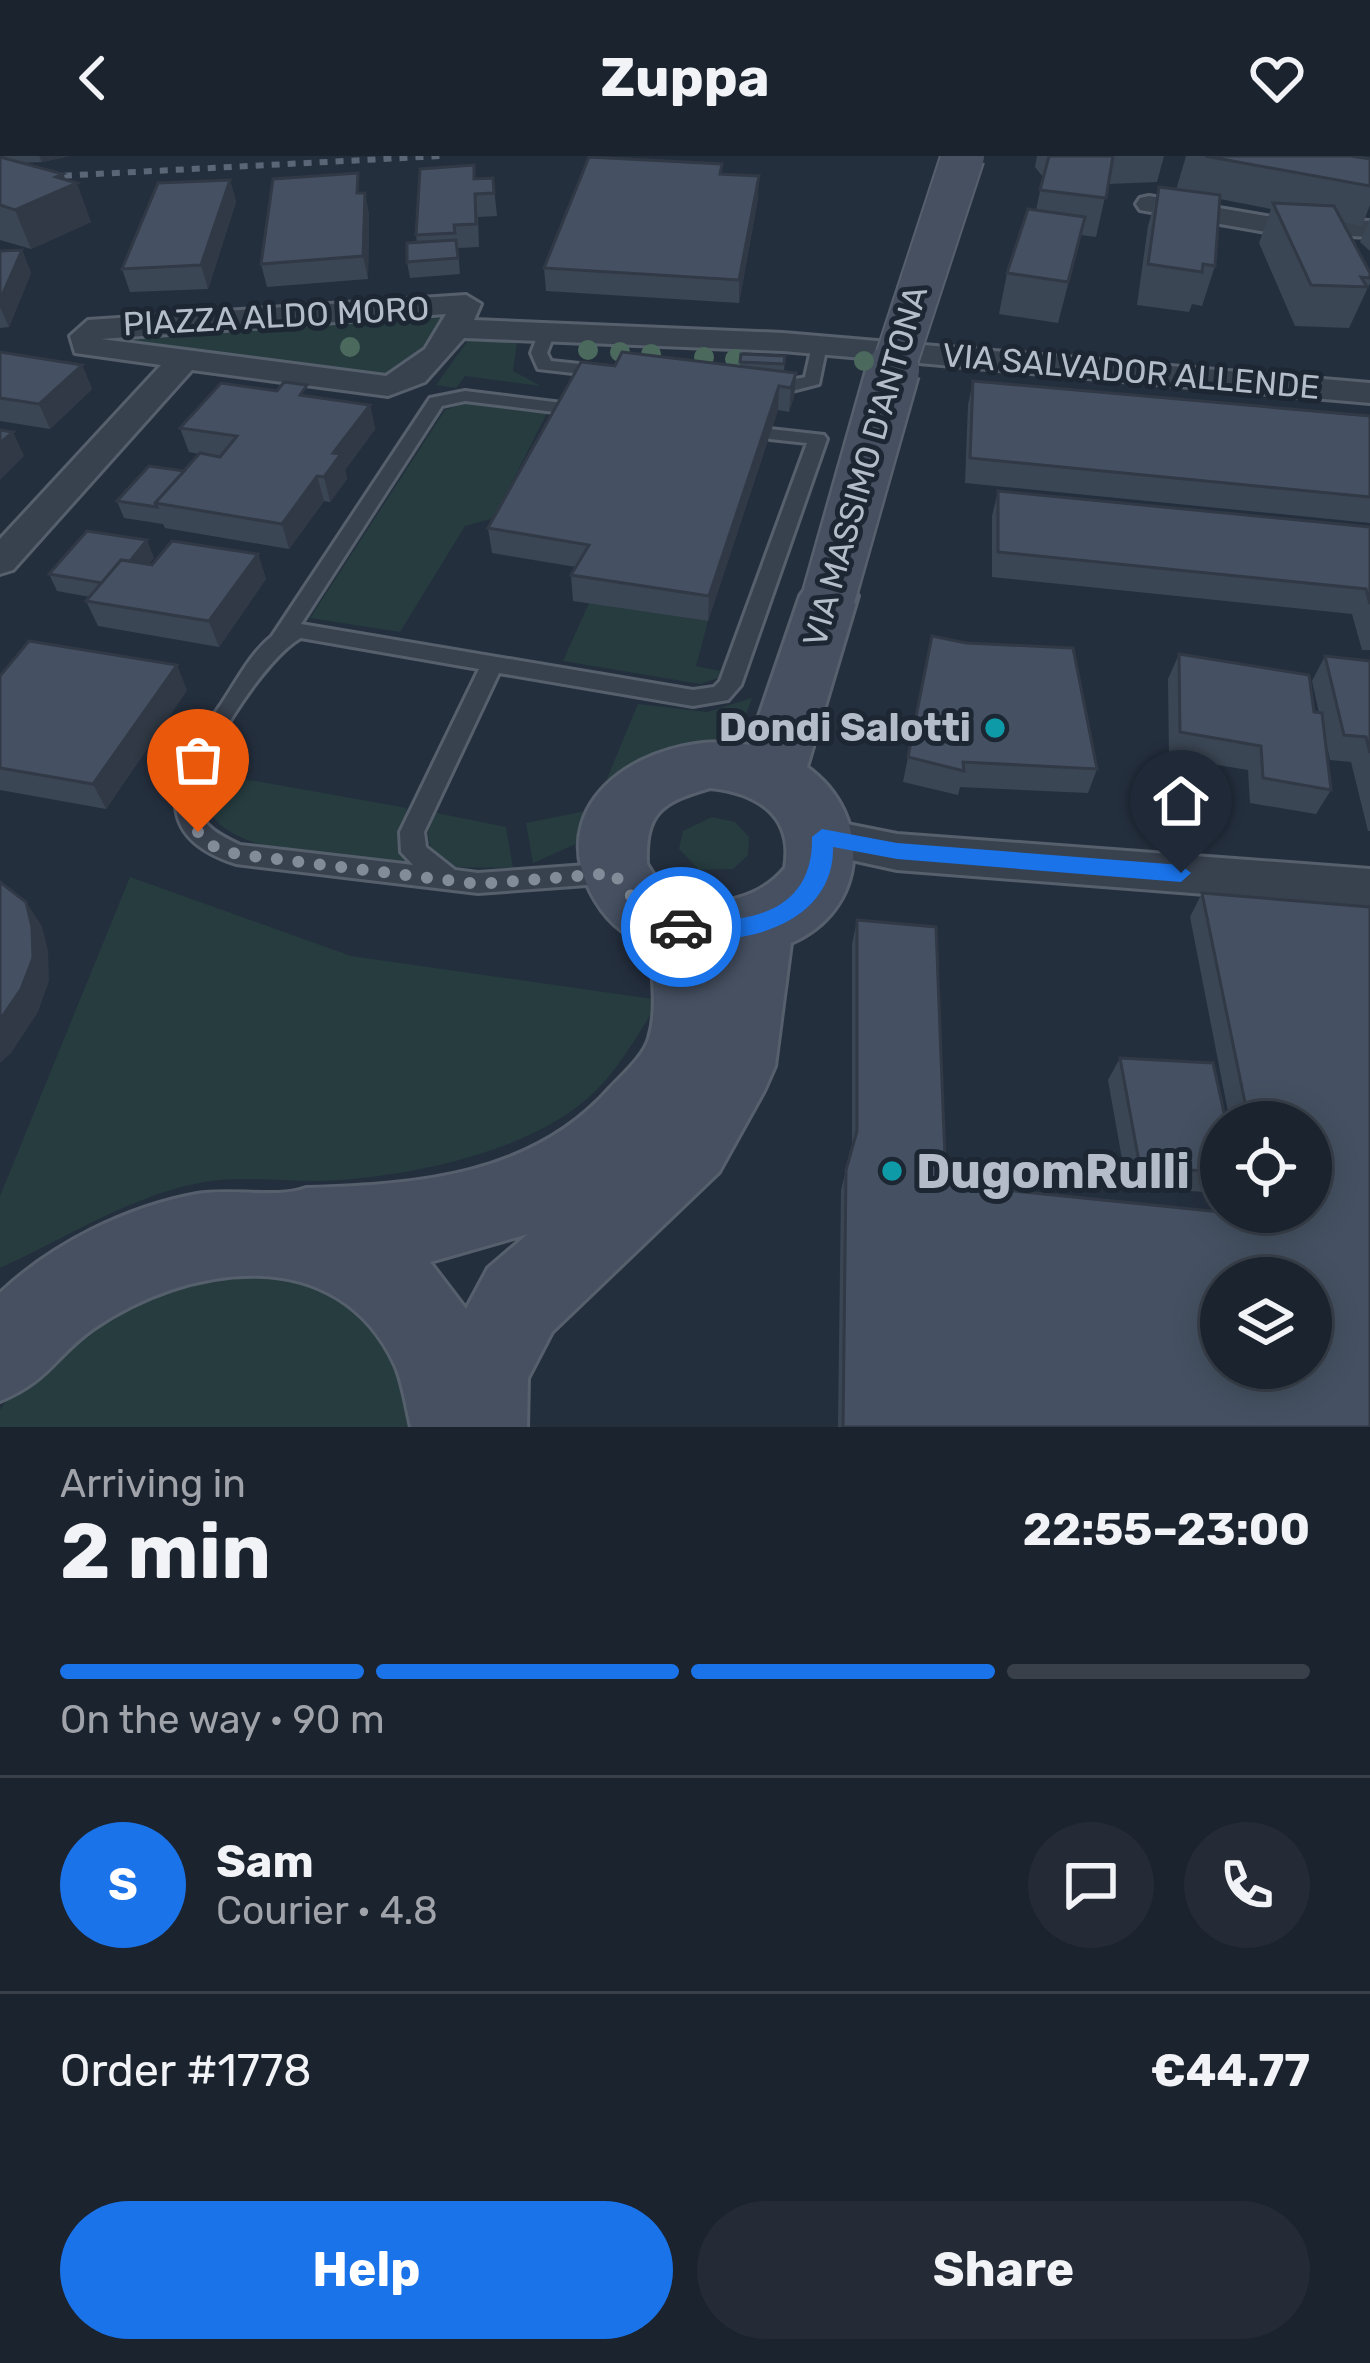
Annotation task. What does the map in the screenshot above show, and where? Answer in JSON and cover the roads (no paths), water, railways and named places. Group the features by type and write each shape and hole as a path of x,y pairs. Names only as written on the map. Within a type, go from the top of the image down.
{"street":[{"name":"VIA MASSIMO D'ANTONA","path":"771,777 829,596 908,316 963,156"},
{"path":"1148,203 1266,224 1370,229"},
{"name":"PIAZZA ALDO MORO","path":"466,304 456,328 414,381 388,386 182,362 86,346 85,336 100,326 466,304"},
{"name":"VIA SALVADOR ALLENDE","path":"456,328 819,345 1370,393"},
{"path":"0,562 182,362"},
{"path":"710,764 771,777 795,792 813,813 822,837 823,859 802,899 721,928 654,916 629,897 614,873 608,847 613,821 628,799 651,781 679,769 710,764"},
{"path":"822,837 897,851 1370,888"},
{"path":"0,1315 148,1248 216,1230 378,1230 458,1218 541,1188 607,1150 642,1115 685,1050 721,928"},
{"path":"479,1427 482,1371 520,1300 690,1145 736,1066 721,928"},
{"path":"281,1230 338,1246 388,1278 427,1325 453,1385 459,1427"},
{"path":"0,1355 17,1334 81,1282"}],"lane":[{"path":"548,332 539,353 544,365 627,374"},
{"path":"745,382 805,384 813,380 819,345"},
{"path":"570,409 465,396 436,402 283,636 192,763 185,789 186,812 210,845 236,854 499,884 614,873"},
{"name":"VIA MASSIMO D'ANTONA","path":"283,636 317,632 693,698 721,694 730,685 818,439 770,434"},
{"path":"452,880 413,852 412,832 493,662"}],"railway":[{"path":"0,179 441,156"}],"place":[{"name":"Dondi Salotti","path":"995,728"},
{"name":"DugomRulli","path":"892,1171"}]}
